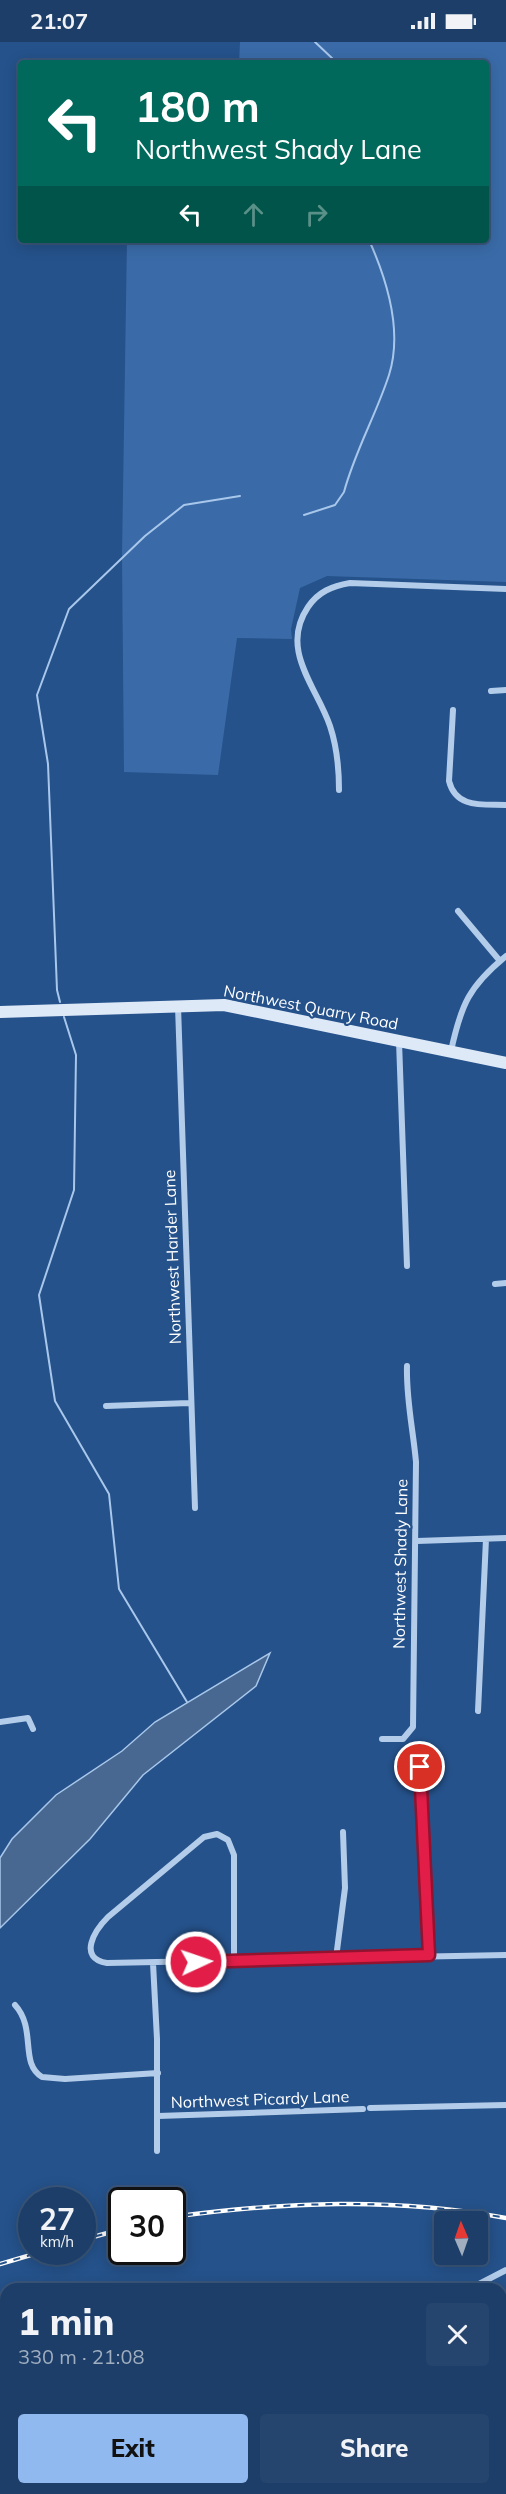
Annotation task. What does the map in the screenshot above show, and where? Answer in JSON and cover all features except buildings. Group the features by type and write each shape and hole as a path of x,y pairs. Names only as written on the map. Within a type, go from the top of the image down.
{"street":[{"path":"339,790 338,760 332,730 305,674 297,650 299,624 311,602 330,587 350,583 506,589"},
{"path":"491,691 506,690"},
{"path":"453,710 449,781 452,790 463,801 506,805"},
{"path":"458,911 500,961"},
{"path":"451,1051 465,1000 477,982 506,956"},
{"name":"Northwest Quarry Road","path":"0,1012 212,1005 249,1009 506,1063"},
{"name":"Northwest Harder Lane","path":"178,1006 189,1402 195,1508"},
{"path":"399,1040 407,1266"},
{"path":"495,1284 506,1283"},
{"name":"Northwest Shady Lane","path":"382,1738 403,1738 413,1727 412,1658 417,1541 416,1462 414,1434 406,1396 407,1366"},
{"path":"106,1406 189,1402"},
{"path":"417,1541 506,1538"},
{"path":"478,1711 486,1539"},
{"path":"0,1722 24,1717 28,1718 33,1729"},
{"path":"420,1767 429,1955"},
{"path":"336,1958 345,1888 343,1833"},
{"path":"234,1960 234,1856 228,1840 216,1834 198,1841 108,1917 92,1936 91,1949 100,1962 153,1963 506,1955"},
{"path":"153,1963 158,2073 157,2151"},
{"path":"15,2005 26,2020 31,2065 42,2077 65,2079 158,2073"},
{"name":"Northwest Picardy Lane","path":"158,2116 506,2105"},
{"path":"481,2283 506,2270"}],"shaded area":[{"path":"240,42 506,42 506,582 327,576 300,588 291,629 292,639 237,638 218,775 124,772 122,556 127,243 489,243 489,60 239,60"},
{"path":"270,1653 256,1686 143,1775 90,1839 0,1928 0,1858 12,1839 56,1795 122,1751 155,1722"}],"waterway":[{"path":"315,42 334,60"},
{"path":"304,515 335,505 344,492 389,375 393,358 394,323 382,272 370,243"},
{"path":"60,1002 57,990 48,764 37,695 69,609 145,536 184,505 240,496"},
{"path":"64,1017 76,1055 74,1190 39,1295 55,1401 109,1494 119,1589 187,1702"}],"railway":[{"path":"186,2215 297,2205 381,2204 464,2211 506,2218"},
{"path":"96,2236 108,2233"},
{"path":"0,2264 18,2259"}],"route":[{"path":"196,1962 429,1955 423,1789 420,1767"}]}
